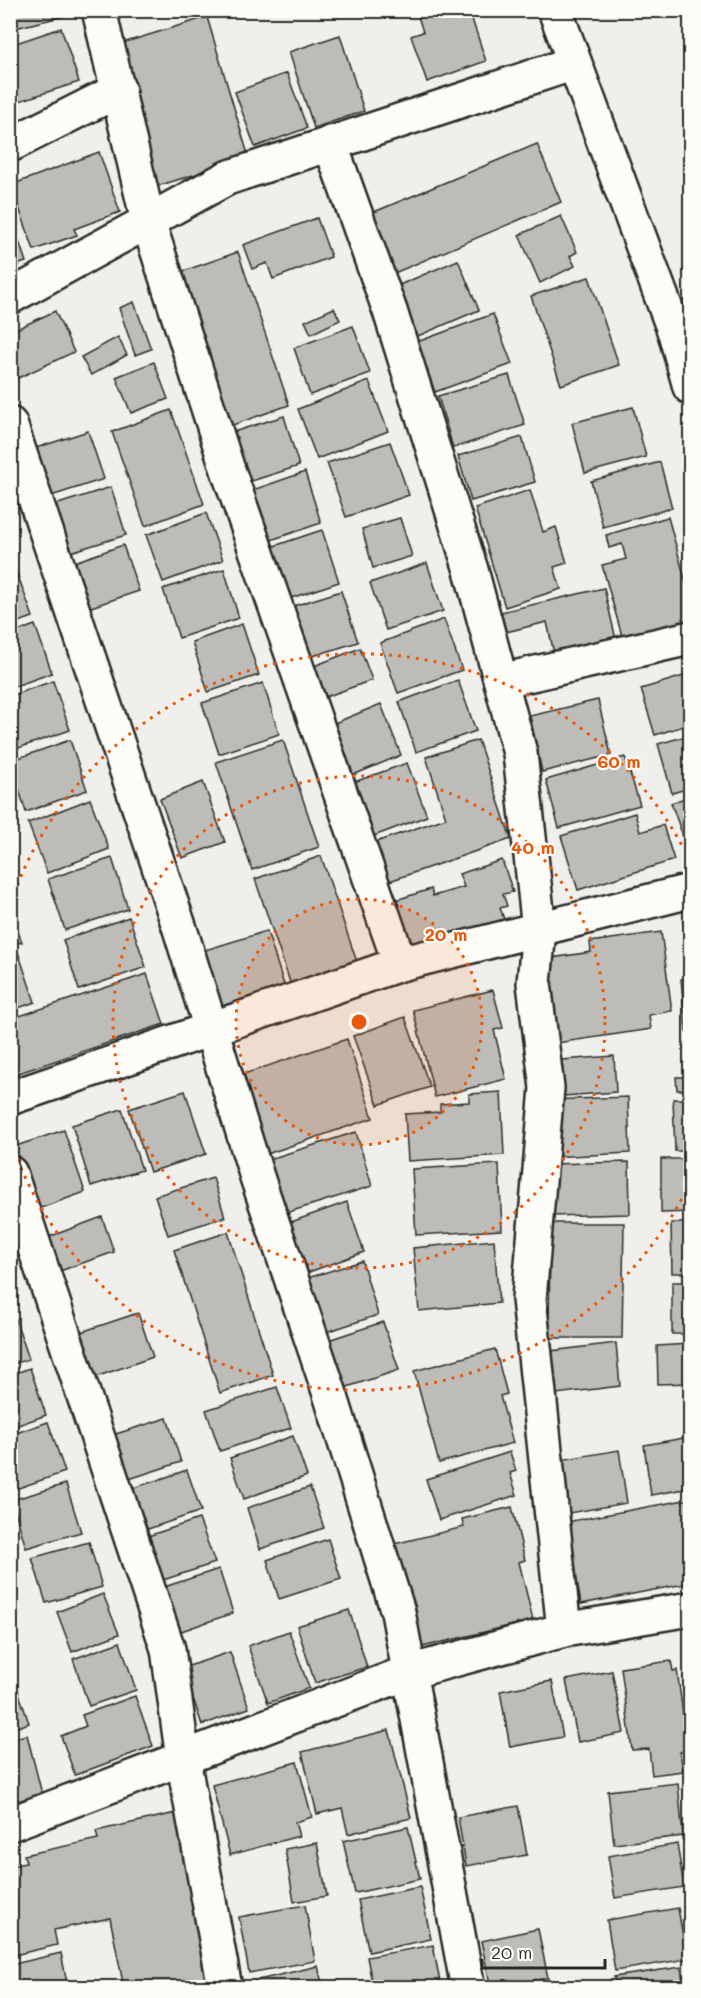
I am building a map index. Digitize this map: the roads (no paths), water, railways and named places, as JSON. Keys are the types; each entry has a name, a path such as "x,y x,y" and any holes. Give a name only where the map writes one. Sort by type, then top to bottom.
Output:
{"street":[{"path":"99,10 148,221 228,470 400,964"},
{"path":"555,10 574,63 685,326 690,387"},
{"path":"10,297 226,178 574,63"},
{"path":"10,145 119,90"},
{"path":"330,144 390,311 471,570 520,753 538,930 534,983 547,1088 529,1299 564,1630"},
{"path":"10,423 212,1031 391,1590 409,1672 468,1988"},
{"path":"501,681 690,638"},
{"path":"10,1098 212,1031 400,964 690,891"},
{"path":"10,1173 168,1649 183,1759 225,1988"},
{"path":"10,1824 409,1672 564,1630 690,1609"}]}
